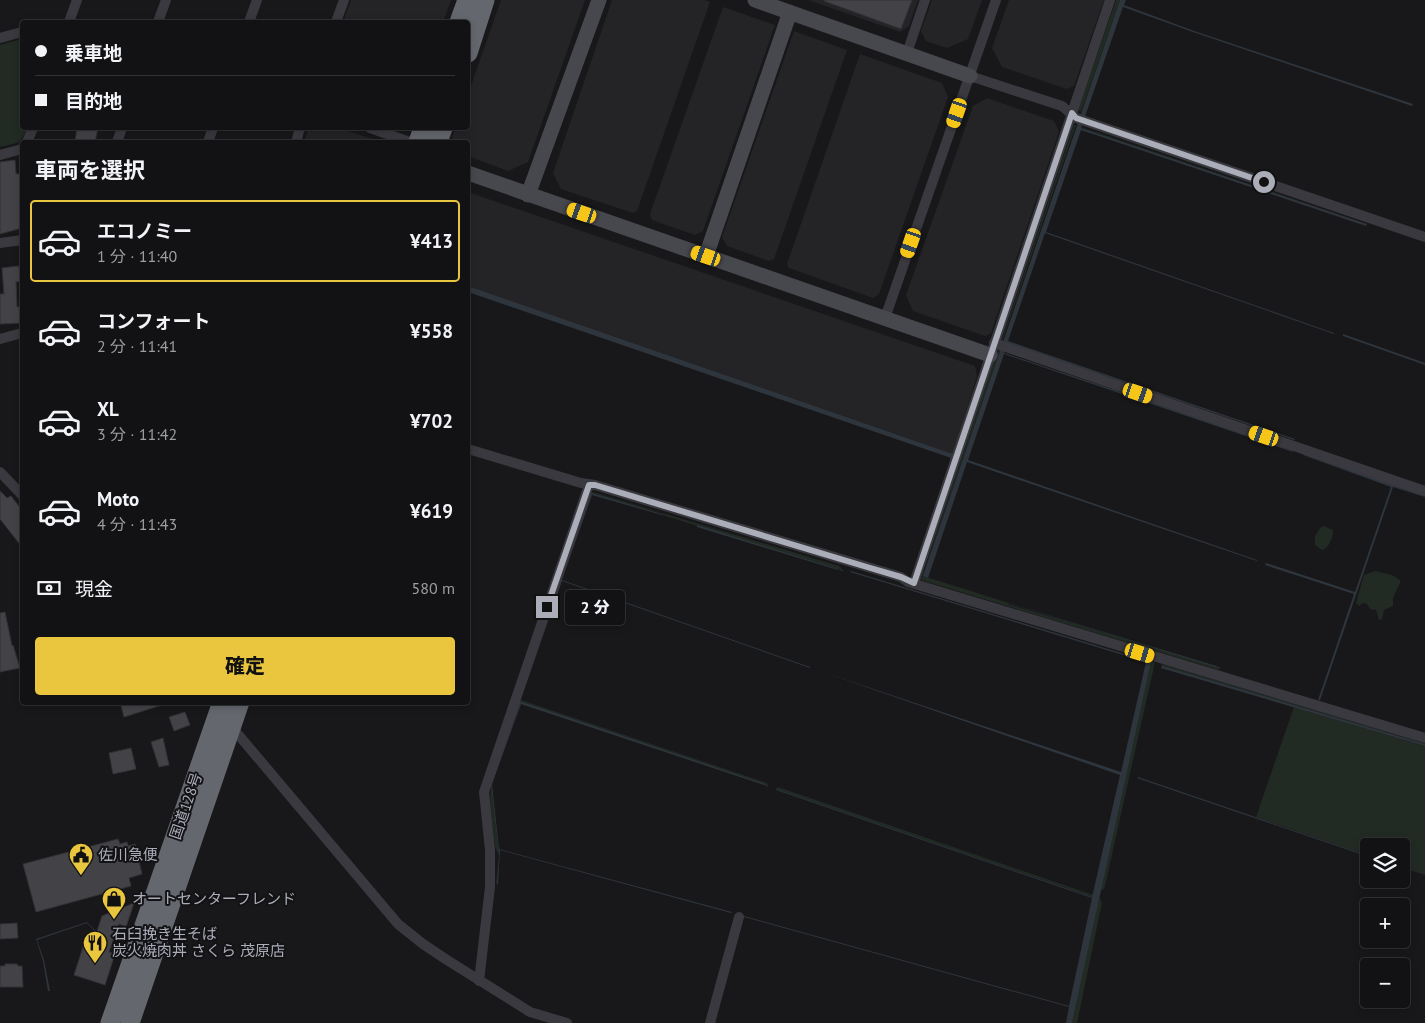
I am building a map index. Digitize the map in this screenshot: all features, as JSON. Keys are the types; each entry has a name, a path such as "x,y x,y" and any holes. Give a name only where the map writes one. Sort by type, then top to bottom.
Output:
{"highway":[{"path":"460,20 467,0"},
{"path":"470,47 485,0"},
{"name":"国道128号","path":"130,1023 239,705"},
{"name":"国道128号","path":"110,1023 217,706"}],"street":[{"path":"69,20 76,0"},
{"path":"159,20 166,0"},
{"path":"251,20 257,0"},
{"path":"337,20 344,0"},
{"path":"528,195 598,0"},
{"path":"755,0 970,76 1062,106 1076,118 1425,237"},
{"path":"907,53 925,0"},
{"path":"885,318 996,0"},
{"path":"914,583 1110,0"},
{"path":"706,256 790,12"},
{"path":"0,38 20,33"},
{"path":"376,130 404,140"},
{"path":"0,155 20,150"},
{"path":"470,173 528,195 885,318 992,349 1425,491"},
{"path":"0,243 20,240"},
{"path":"0,339 20,334"},
{"path":"470,451 589,485 595,485 858,564 901,577 914,583 1425,738"},
{"path":"0,472 20,493"},
{"path":"479,981 490,887 490,850 484,792 589,485"},
{"path":"217,706 232,727 398,924 423,944 530,1012 546,1020 567,1023"},
{"path":"710,1023 738,917"}],"shaded area":[{"path":"351,0 451,0 444,20 344,20"},
{"path":"501,0 585,0 528,162 508,171 470,157 470,140 454,140 452,137 455,130 470,130 470,88"},
{"path":"612,0 705,0 710,2 637,211 633,213 561,189 553,173"},
{"path":"808,0 918,0 909,26 900,32"},
{"path":"932,0 982,0 968,39 947,48 926,41 921,31"},
{"path":"1009,0 1104,0 1074,86 1067,89 1002,67 992,48"},
{"path":"1116,0 1120,0 1081,112 1078,110"},
{"path":"1120,0 1126,0 1124,5 1197,32 1413,104 1412,106 1123,7 1081,128 1367,224 1366,226 1081,130 1046,232 1334,334 1045,233 1008,341 1295,439 1008,343 1004,353 1292,449 1293,452 1004,354 968,460 1257,561 967,462 928,578 923,576"},
{"path":"723,7 775,25 703,231 695,235 652,220 650,214"},
{"path":"794,31 847,50 774,259 769,261 727,246 722,237"},
{"path":"20,40 20,130 26,130 23,138 14,144 0,147 0,45"},
{"path":"860,54 942,83 948,97 879,294 873,298 789,268 787,264"},
{"path":"987,98 1054,121 1059,132 991,333 985,336 913,311 906,295 973,106"},
{"path":"1074,125 1076,125 1002,342 1002,339"},
{"path":"1081,127 1367,224 1081,128"},
{"path":"308,130 347,130 376,140 305,140"},
{"path":"470,193 975,366 977,376 953,454 470,287"},
{"path":"470,287 953,454 951,458 470,293"},
{"path":"1343,334 1425,363 1425,365 1343,336"},
{"path":"1000,350 923,576 1008,604 1220,667 1219,670 921,580 997,352"},
{"path":"1304,454 1425,495 1425,497 1393,487 1320,700 1318,700 1354,594 1265,565 1266,563 1355,592 1391,487"},
{"path":"593,492 839,566 843,572 662,515 662,513 589,494"},
{"path":"591,493 662,515 592,495 562,580 810,668 562,581 524,690"},
{"path":"697,525 838,569 838,570 697,527"},
{"path":"1324,526 1333,530 1333,533 1329,545 1322,550 1315,545 1315,536 1320,528"},
{"path":"851,571 1151,662 1072,1023 1066,1023 1069,1007 744,917 1069,1006 1092,898 776,789 1092,897 1120,775 817,670 1121,772 1146,662"},
{"path":"1375,571 1392,575 1400,580 1393,598 1393,606 1384,610 1382,619 1379,620 1376,610 1370,609 1367,604 1363,603 1359,606 1356,603 1364,575"},
{"path":"1008,603 1216,666 1216,667"},
{"path":"1152,661 1155,662 1103,890 1100,889"},
{"path":"1162,664 1425,743 1425,744 1161,668"},
{"path":"1162,666 1425,744 1425,746 1161,668"},
{"path":"521,700 767,783 769,788 764,784 520,701 491,784 519,701"},
{"path":"520,701 765,784 521,704 492,784 499,849 731,913 500,850 497,883 499,856 491,784"},
{"path":"1294,707 1425,746 1425,875 1410,870 1410,838 1360,838 1360,853 1256,817"},
{"path":"1138,777 1360,854 1137,778"},
{"path":"491,784 499,856 495,846 490,801"},
{"path":"778,787 1093,895 1093,897 776,789"},
{"path":"1099,897 1102,903 1077,1023 1072,1023"},
{"path":"87,922 118,954 87,923 37,940 44,960 50,991 48,991 43,961 36,939"}],"building":[{"path":"824,0 912,0 901,29"},
{"path":"77,130 98,130 95,140 75,140"},
{"path":"15,160 16,174 20,174 20,229 0,234 0,162"},
{"path":"18,266 20,268 20,281 16,282 17,307 20,307 20,323 0,324 0,294 4,294 2,268"},
{"path":"0,491 7,498 11,496 20,507 20,544 0,519"},
{"path":"5,612 12,646 20,668 0,672 0,613"},
{"path":"121,705 162,705 124,717"},
{"path":"185,712 190,725 174,731 169,717"},
{"path":"163,738 169,765 159,767 151,742"},
{"path":"131,748 136,769 113,774 109,753"},
{"name":"佐川急便","path":"118,839 120,844 127,842 128,846 135,844 142,874 129,878 131,886 36,912 23,864"},
{"path":"134,903 126,927 119,924 109,952 115,954 105,985 74,975 84,944 92,946 102,916"},
{"path":"17,923 18,938 0,939 0,924"},
{"path":"5,964 22,966 23,987 0,987 0,966 5,966"}],"place":[{"name":"佐川急便","path":"81,876"},
{"name":"オートセンターフレンド","path":"114,920"},
{"name":"石臼挽き生そば 炭火焼肉丼 さくら 茂原店","path":"95,964"}],"route":[{"path":"547,607 589,485 595,485 901,577 908,582 914,583 1072,113 1076,118 1264,182"}]}
